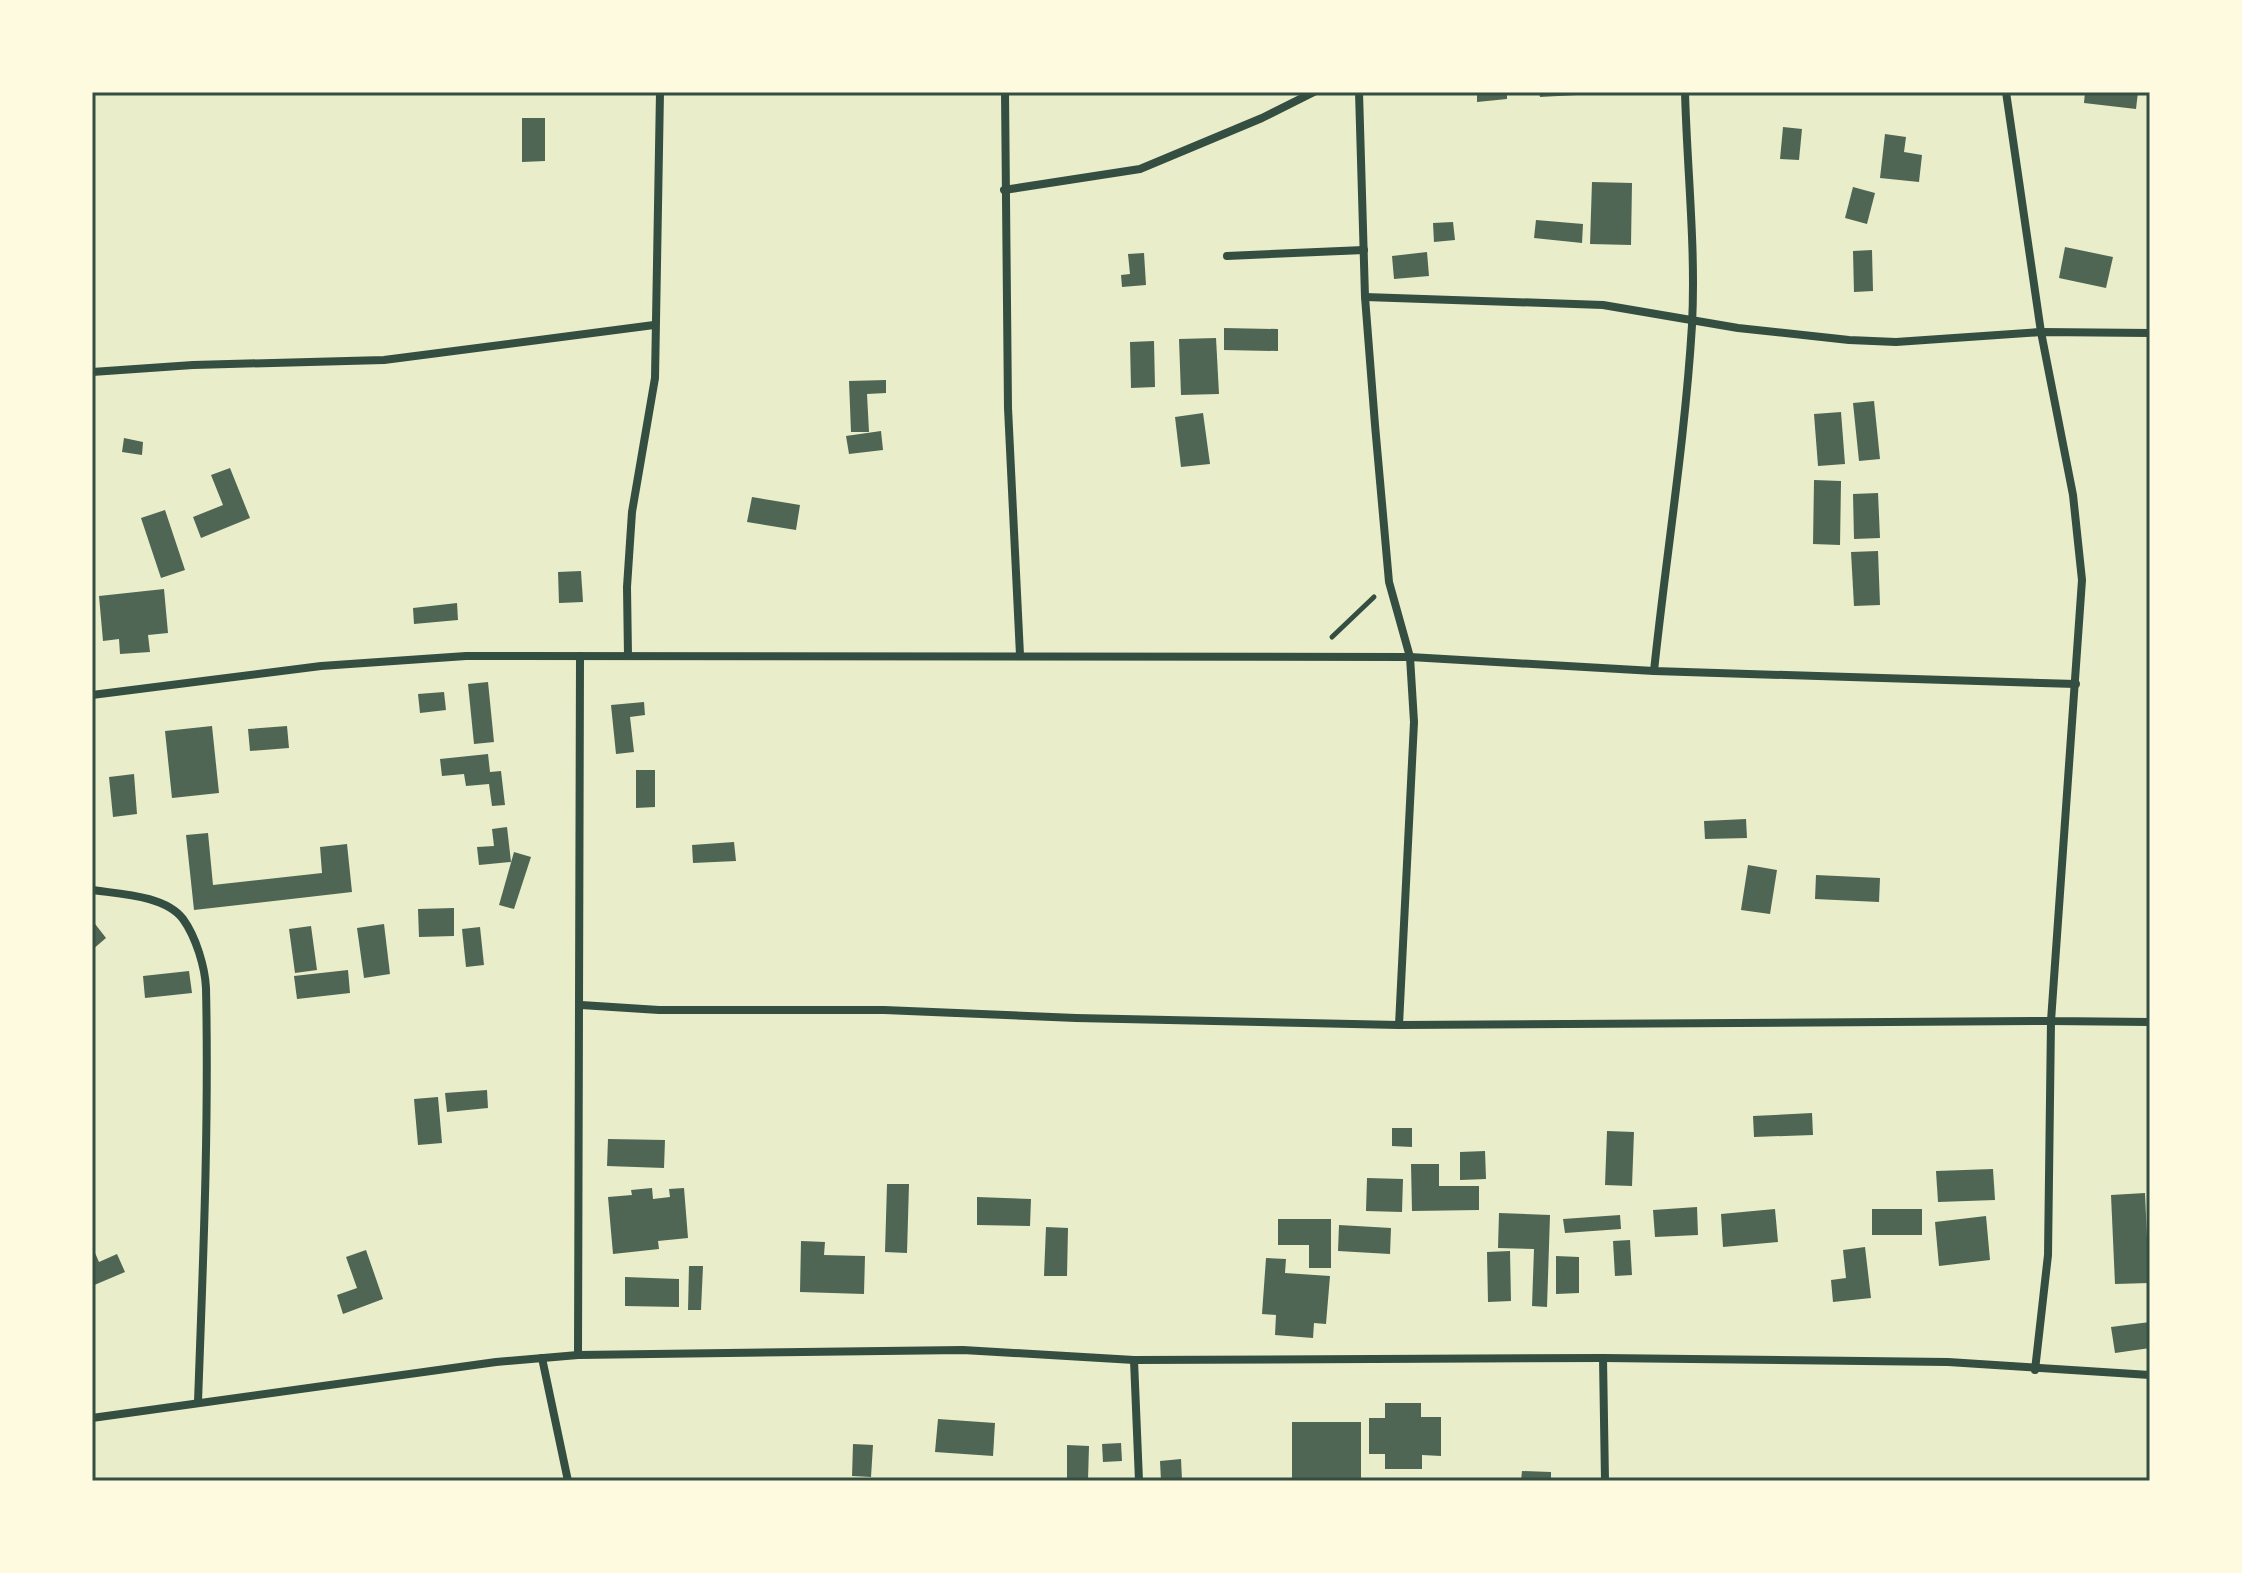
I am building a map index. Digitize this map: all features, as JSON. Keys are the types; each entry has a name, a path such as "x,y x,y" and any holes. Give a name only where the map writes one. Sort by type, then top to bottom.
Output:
{"street":[{"path":"628,656 627,587 632,512 655,378 660,92"},
{"path":"1005,92 1008,408 1020,655"},
{"path":"1004,190 1140,169 1262,118 1314,92"},
{"path":"1359,92 1365,297 1389,582 1410,657 1414,722 1399,1025"},
{"path":"1654,671 1666,559 1681,468 1692,321 1685,92"},
{"path":"2006,92 2041,332 2073,495 2082,580 2051,1021 2048,1255 2035,1370"},
{"path":"1227,256 1364,250"},
{"path":"1365,297 1603,305 1692,321 1865,341 2041,332 2150,333"},
{"path":"92,372 399,359 654,325"},
{"path":"92,695 397,659 580,656 1410,657 1654,671 2076,684"},
{"path":"578,1355 580,656"},
{"path":"92,890 151,901 175,912 189,932 203,971 205,1181 198,1402"},
{"path":"581,1005 659,1010 884,1010 1399,1025 2150,1022"},
{"path":"92,1418 578,1355 963,1350 1134,1360 1603,1358 1948,1362 2150,1375"},
{"path":"542,1358 568,1481"},
{"path":"1603,1358 1605,1481"},
{"path":"1134,1360 1139,1481"}],"path":[{"path":"1308,659 1389,582"}],"building":[{"path":"1477,92 1507,92 1507,99 1477,102"},
{"path":"1539,92 1595,92 1595,94 1540,97"},
{"path":"2085,92 2138,92 2136,109 2084,103"},
{"path":"522,118 545,118 545,161 522,162"},
{"path":"1783,127 1802,129 1799,160 1780,159"},
{"path":"1885,134 1906,137 1904,152 1922,155 1919,182 1880,178"},
{"path":"1592,182 1632,183 1631,245 1590,244"},
{"path":"1853,187 1875,193 1867,224 1845,218"},
{"path":"1536,220 1583,224 1582,243 1534,238"},
{"path":"1453,222 1455,240 1434,242 1433,223"},
{"path":"2065,247 2113,257 2106,288 2059,278"},
{"path":"1872,250 1873,291 1854,292 1853,251"},
{"path":"1427,252 1429,276 1394,279 1392,256"},
{"path":"1144,253 1146,285 1122,287 1121,275 1130,274 1128,254"},
{"path":"1224,328 1278,329 1278,351 1224,350"},
{"path":"1216,338 1219,394 1181,395 1179,339"},
{"path":"1154,341 1155,387 1131,388 1130,342"},
{"path":"886,380 886,393 867,394 869,432 851,432 849,381"},
{"path":"1874,401 1880,459 1859,461 1853,403"},
{"path":"1841,412 1845,464 1818,466 1814,414"},
{"path":"1203,413 1210,464 1181,467 1175,417"},
{"path":"881,431 883,450 849,454 846,436"},
{"path":"124,438 143,442 142,455 122,452"},
{"path":"230,468 250,518 201,538 193,517 223,505 211,475"},
{"path":"1814,480 1841,481 1840,545 1813,544"},
{"path":"1878,493 1880,538 1854,539 1853,494"},
{"path":"752,497 800,505 796,530 747,522"},
{"path":"165,510 185,570 161,578 141,518"},
{"path":"1878,551 1880,605 1854,606 1851,552"},
{"path":"581,571 583,602 559,603 558,572"},
{"path":"164,589 168,633 148,635 150,652 120,654 119,639 103,641 99,596"},
{"path":"457,603 458,620 414,624 413,608"},
{"path":"488,682 494,742 474,744 468,684"},
{"path":"444,692 446,710 420,713 418,694"},
{"path":"644,702 645,715 630,717 634,752 616,754 611,705"},
{"path":"212,726 219,793 172,798 165,731"},
{"path":"287,726 289,748 250,751 248,729"},
{"path":"488,754 490,772 501,771 505,805 492,806 489,784 466,786 464,774 442,776 440,759"},
{"path":"636,770 655,770 655,807 636,808"},
{"path":"134,774 137,814 113,817 109,777"},
{"path":"1746,819 1747,838 1705,839 1704,821"},
{"path":"507,827 511,862 479,865 477,847 494,846 492,829"},
{"path":"208,833 213,885 322,873 320,847 347,844 352,892 194,910 186,835"},
{"path":"734,842 736,861 693,863 692,845"},
{"path":"514,852 531,857 514,909 499,905"},
{"path":"1748,865 1777,870 1770,914 1741,910"},
{"path":"1816,875 1880,878 1879,902 1815,899"},
{"path":"454,908 454,936 419,937 418,909"},
{"path":"92,920 106,938 92,950"},
{"path":"384,924 390,974 364,978 357,928"},
{"path":"311,926 317,970 295,973 289,929"},
{"path":"480,927 484,965 466,967 462,929"},
{"path":"348,970 350,993 297,999 294,976"},
{"path":"189,971 192,993 145,998 143,976"},
{"path":"487,1090 488,1108 447,1112 445,1093"},
{"path":"438,1097 442,1143 418,1145 414,1099"},
{"path":"1812,1113 1813,1135 1754,1137 1753,1116"},
{"path":"1392,1128 1412,1128 1412,1147 1392,1146"},
{"path":"1607,1131 1634,1132 1632,1186 1605,1185"},
{"path":"608,1139 665,1140 664,1168 607,1166"},
{"path":"1485,1151 1486,1179 1460,1180 1460,1152"},
{"path":"1411,1164 1439,1164 1439,1186 1479,1186 1479,1210 1412,1211"},
{"path":"1993,1169 1995,1200 1938,1202 1936,1171"},
{"path":"1367,1178 1403,1179 1402,1212 1366,1211"},
{"path":"887,1184 909,1184 907,1253 885,1252"},
{"path":"652,1188 653,1199 670,1197 669,1189 684,1188 688,1238 658,1241 659,1249 613,1254 608,1197 632,1195 631,1190"},
{"path":"2145,1193 2149,1283 2115,1284 2111,1195"},
{"path":"977,1197 1031,1199 1030,1226 977,1225"},
{"path":"1697,1207 1698,1235 1655,1237 1653,1210"},
{"path":"1775,1209 1778,1242 1723,1247 1721,1214"},
{"path":"1872,1209 1922,1209 1922,1235 1872,1235"},
{"path":"1499,1213 1550,1215 1547,1307 1532,1306 1534,1249 1498,1248"},
{"path":"1620,1215 1621,1229 1565,1233 1563,1219"},
{"path":"1986,1216 1990,1260 1939,1266 1935,1222"},
{"path":"1278,1219 1331,1219 1331,1268 1309,1268 1309,1245 1278,1245"},
{"path":"1339,1225 1391,1228 1390,1254 1338,1251"},
{"path":"1046,1227 1068,1228 1067,1276 1044,1276"},
{"path":"1630,1240 1632,1275 1615,1276 1613,1241"},
{"path":"801,1241 825,1242 824,1255 865,1256 864,1294 800,1292"},
{"path":"92,1246 99,1262 117,1254 125,1272 92,1286"},
{"path":"1865,1247 1871,1298 1833,1302 1831,1280 1846,1278 1843,1250"},
{"path":"366,1250 383,1299 343,1314 337,1295 357,1288 346,1257"},
{"path":"1510,1251 1511,1301 1488,1302 1487,1252"},
{"path":"1556,1256 1579,1257 1579,1293 1556,1294"},
{"path":"1266,1258 1286,1259 1285,1273 1330,1276 1326,1324 1314,1323 1313,1338 1275,1335 1276,1315 1262,1314"},
{"path":"689,1266 703,1266 701,1310 688,1310"},
{"path":"625,1277 679,1279 679,1307 625,1306"},
{"path":"2150,1322 2150,1348 2115,1353 2111,1327"},
{"path":"1385,1403 1421,1403 1421,1417 1441,1417 1441,1456 1422,1455 1422,1469 1385,1469 1385,1454 1369,1454 1369,1418 1385,1418"},
{"path":"938,1419 995,1423 993,1456 935,1452"},
{"path":"1292,1422 1361,1422 1361,1481 1292,1481"},
{"path":"1121,1443 1122,1461 1103,1462 1102,1444"},
{"path":"853,1444 873,1445 871,1477 852,1476"},
{"path":"1067,1445 1089,1446 1088,1480 1067,1479"},
{"path":"1181,1459 1182,1480 1161,1481 1160,1461"},
{"path":"1522,1471 1551,1472 1551,1481 1521,1481"}]}
